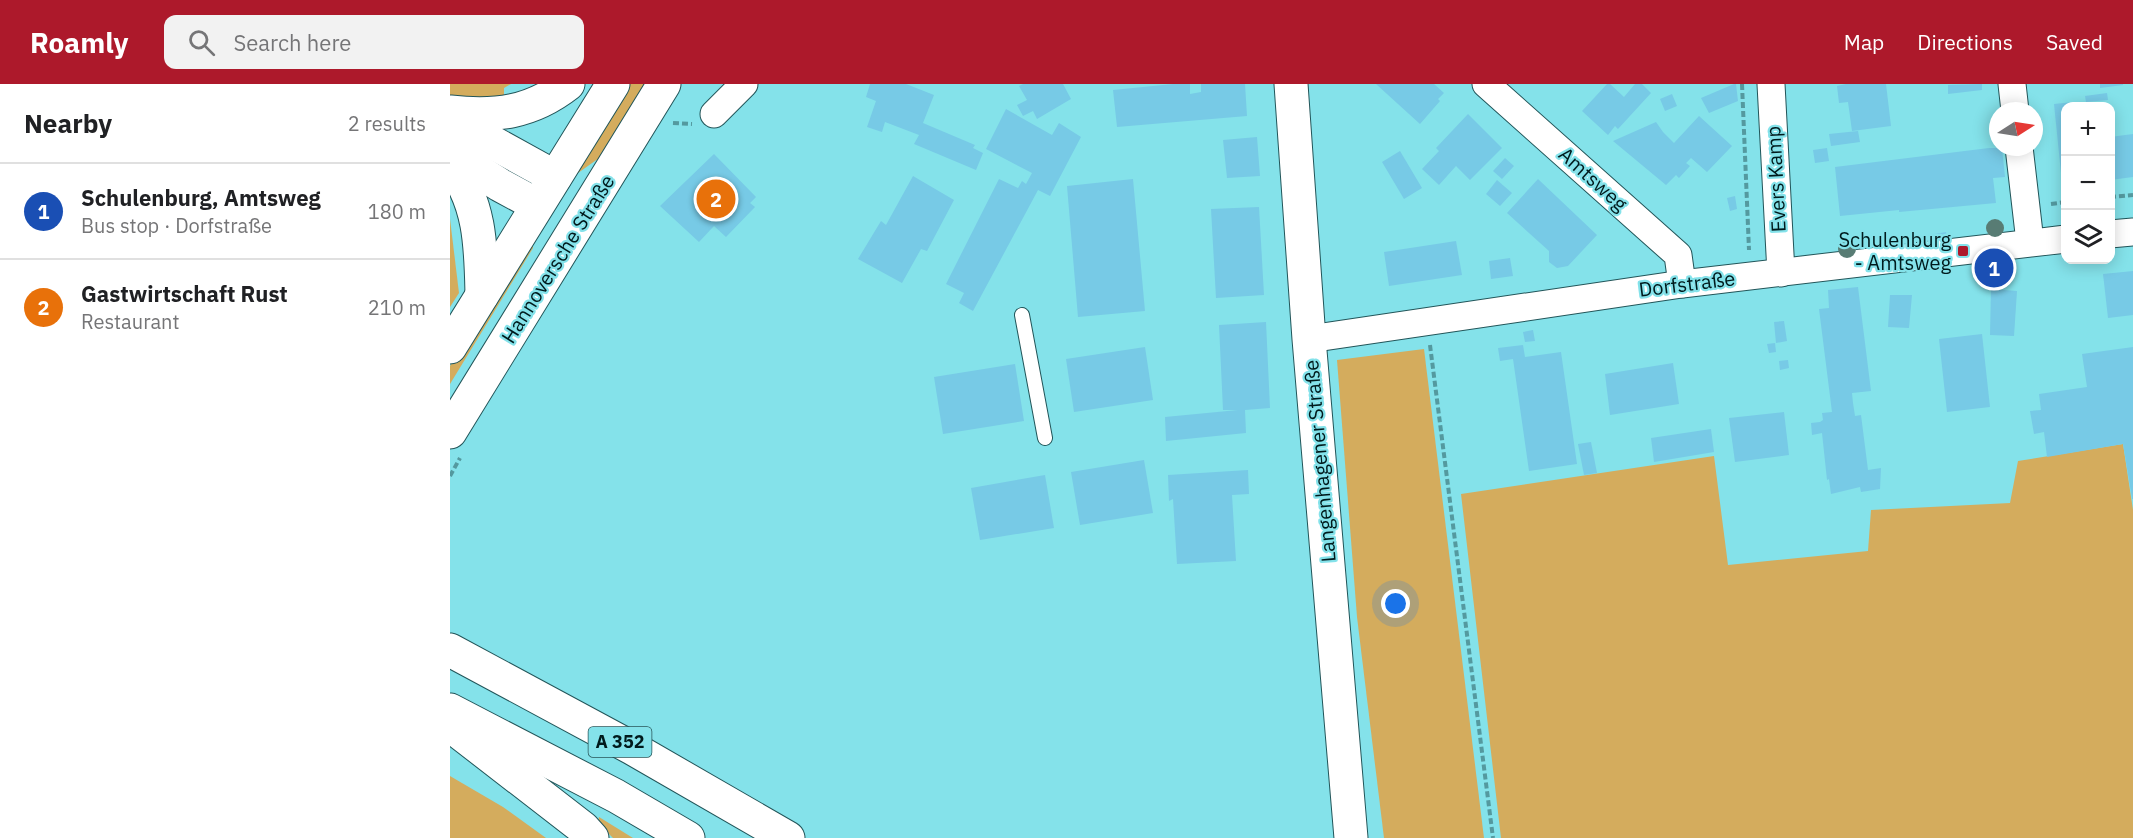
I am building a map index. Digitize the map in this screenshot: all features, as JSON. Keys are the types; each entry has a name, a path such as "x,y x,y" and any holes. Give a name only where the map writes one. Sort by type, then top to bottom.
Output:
{"main road":[{"path":"450,112 500,113 528,108 568,84"},
{"path":"450,347 613,84"},
{"name":"Hannoversche Straße","path":"450,432 664,84"},
{"name":"Langenhagener Straße","path":"1292,84 1309,339 1351,838"},
{"path":"450,119 555,177 586,213"},
{"path":"450,153 500,185 537,205 586,213"},
{"path":"450,164 464,185 478,226 482,296"},
{"name":"A 352","path":"450,650 632,748 788,838"},
{"name":"A 352","path":"450,710 616,796 688,838"},
{"path":"450,725 583,828 592,838"}],"street":[{"path":"714,114 744,84"},
{"name":"Amtsweg","path":"1486,84 1678,255 1682,284"},
{"name":"Evers Kamp","path":"1771,84 1781,273"},
{"path":"2012,84 2014,102"},
{"path":"2020,156 2030,242"},
{"path":"2115,234 2133,232"},
{"name":"Dorfstraße","path":"1309,339 1682,284 2061,239"}],"lane":[{"path":"1022,315 1045,438"}],"path":[{"path":"1742,84 1750,246 1742,277"},
{"path":"2115,197 2133,195"},
{"path":"1427,322 1493,838"}],"shaded area":[{"path":"450,84 511,84 504,88 504,100 450,100"},
{"path":"626,84 648,84 602,156 578,173 571,169"},
{"path":"450,219 459,293 450,307"},
{"path":"533,242 533,248 450,384 450,366 492,297"},
{"path":"1424,349 1484,838 1384,838 1357,617 1337,360"},
{"path":"2123,444 2133,510 2133,838 1501,838 1461,494 1714,456 1728,565 1868,551 1871,510 2010,503 2018,461"},
{"path":"450,776 503,807 546,838 450,838"},
{"path":"599,817 633,838 613,838 598,823"}],"building":[{"path":"870,84 906,84 934,95 923,123 975,145 973,148 983,153 976,170 914,144 919,135 885,122 882,132 867,127 876,101 866,97"},
{"path":"1023,84 1063,84 1071,99 1037,119 1033,111 1023,116 1017,105 1027,100 1019,86"},
{"path":"1190,84 1190,94 1201,92 1201,84 1245,84 1247,116 1117,127 1113,90"},
{"path":"1376,84 1434,84 1444,93 1420,124"},
{"path":"1607,84 1610,84 1624,97 1635,84 1642,84 1651,93 1618,129 1615,126 1608,135 1582,111"},
{"path":"1736,84 1738,101 1709,113 1701,98"},
{"path":"1886,84 1891,126 1852,131 1848,102 1839,103 1837,86"},
{"path":"1982,84 1982,90 1948,94 1948,85"},
{"path":"2100,84 2123,84 2123,85 2100,88"},
{"path":"2107,93 2108,100 2086,102 2085,96"},
{"path":"1672,94 1677,106 1665,111 1660,99"},
{"path":"2061,103 2061,173 2054,104"},
{"path":"1006,109 1052,135 1059,123 1081,137 1050,196 1038,190 973,311 959,303 964,293 946,284 999,179 1018,188 1022,181 1026,184 1032,173 986,149"},
{"path":"1468,114 1502,148 1470,180 1456,166 1439,185 1422,169 1439,151 1436,148"},
{"path":"1699,116 1732,146 1707,172 1691,158 1686,163 1690,166 1679,178 1676,175 1666,185 1613,141 1656,122 1674,143"},
{"path":"1858,131 1860,142 1831,146 1829,134"},
{"path":"2133,134 2133,177 2115,179 2115,136"},
{"path":"1257,137 1260,176 1227,178 1223,140"},
{"path":"1827,148 1829,161 1815,163 1813,150"},
{"path":"1989,148 1989,156 2003,156 2005,177 1993,178 1996,203 1840,216 1835,167"},
{"path":"1400,151 1422,188 1404,199 1382,162"},
{"path":"714,154 756,197 750,203 755,207 726,237 714,226 699,242 660,206"},
{"path":"1505,158 1514,166 1502,179 1493,171"},
{"path":"913,176 954,200 927,251 921,249 902,283 858,259 881,221 886,225"},
{"path":"1133,179 1145,311 1078,317 1067,186"},
{"path":"1538,179 1597,235 1568,266 1557,268 1549,262 1549,251 1507,213"},
{"path":"1497,180 1512,193 1500,206 1486,194"},
{"path":"1735,196 1737,209 1730,211 1727,198"},
{"path":"1259,207 1264,295 1216,298 1211,209"},
{"path":"1946,232 1947,239 1930,241 1929,235"},
{"path":"1456,241 1462,275 1389,286 1384,252"},
{"path":"1510,258 1513,276 1491,279 1489,261"},
{"path":"2133,271 2133,315 2108,318 2103,274"},
{"path":"1858,287 1871,391 1852,393 1853,403 1855,416 1861,415 1868,470 1881,468 1880,489 1861,492 1860,487 1831,494 1829,479 1827,480 1822,433 1812,435 1811,423 1823,420 1822,413 1832,412 1819,309 1829,308 1828,290"},
{"path":"1991,289 2017,291 2014,336 1990,335"},
{"path":"1890,295 1912,295 1909,328 1888,327"},
{"path":"1784,321 1787,341 1776,343 1774,322"},
{"path":"1266,322 1270,408 1245,410 1246,433 1166,441 1165,417 1238,410 1223,410 1219,325"},
{"path":"1533,330 1535,341 1525,342 1523,332"},
{"path":"1982,334 1990,407 1947,412 1939,339"},
{"path":"1775,343 1776,352 1769,353 1767,344"},
{"path":"1523,345 1525,357 1561,352 1577,464 1529,471 1513,359 1500,361 1498,348"},
{"path":"1145,347 1153,400 1074,412 1066,359"},
{"path":"2133,347 2132,499 2123,444 2047,457 2044,432 2034,434 2030,411 2041,410 2039,394 2087,387 2082,354"},
{"path":"1788,360 1789,368 1780,370 1779,361"},
{"path":"1673,363 1679,404 1610,415 1605,374"},
{"path":"1015,364 1024,421 943,434 934,377"},
{"path":"1784,412 1789,455 1735,462 1729,418"},
{"path":"1711,429 1714,452 1654,462 1651,438"},
{"path":"1591,442 1597,473 1584,475 1578,444"},
{"path":"1144,460 1153,513 1080,525 1071,472"},
{"path":"1248,470 1249,494 1232,495 1236,561 1177,564 1173,499 1169,501 1168,475"},
{"path":"1045,475 1054,528 980,540 971,488"}],"place":[{"name":"Gastwirtschaft Rust","path":"716,199"},
{"name":"Schulenburg - Amtsweg","path":"1963,251"},
{"name":"Schulenburg, Amtsweg","path":"1994,268"}]}
